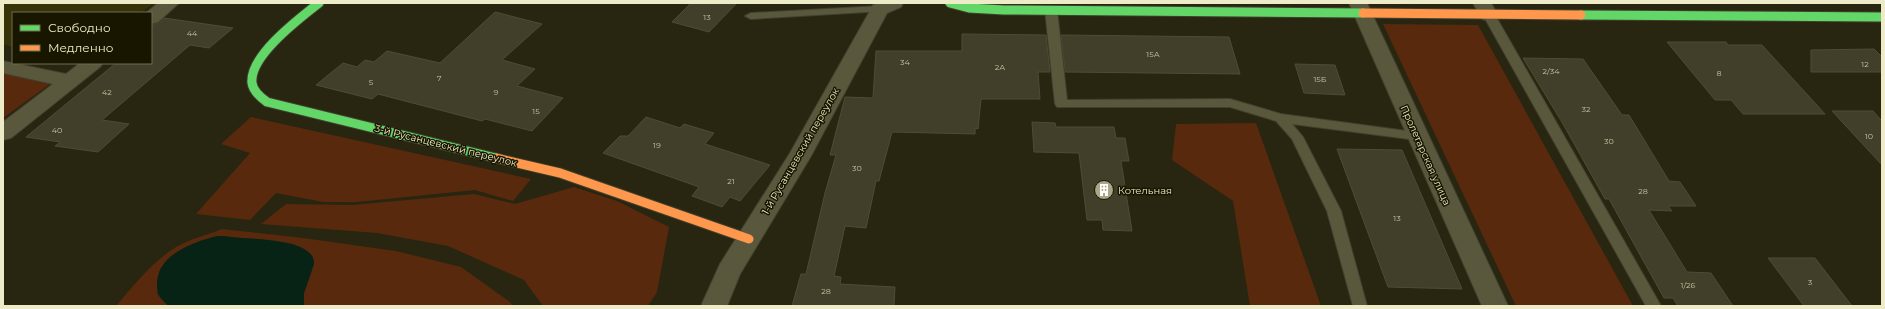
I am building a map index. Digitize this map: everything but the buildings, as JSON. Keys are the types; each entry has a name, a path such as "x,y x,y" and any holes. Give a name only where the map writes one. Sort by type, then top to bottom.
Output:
{"street":[{"path":"152,17 170,3"},
{"name":"3-й Русанцевский переулок","path":"319,3 282,34 262,58 252,77 254,90 267,102 560,173 749,239"},
{"path":"950,3 970,8 1050,10 1361,8 1485,9 1882,17"},
{"name":"1-й Русанцевский переулок","path":"714,306 729,271 800,156 887,6"},
{"name":"Пролетарская улица","path":"1361,8 1417,136 1495,306"},
{"path":"3,133 92,64"},
{"path":"3,67 69,81"}],"lane":[{"path":"751,16 887,6"},
{"path":"1485,9 1654,306"},
{"path":"1050,10 1061,104 1230,103 1280,118 1417,136"},
{"path":"1280,118 1297,137 1334,211 1360,306"}],"shaded area":[{"path":"3,3 155,3 142,12 12,12 12,47 3,44"},
{"path":"1383,24 1478,25 1633,306 1516,306"},
{"path":"3,72 50,84 3,118"},
{"path":"251,117 531,179 513,201 475,190 357,202 323,202 276,193 250,220 196,214 250,153 221,144"},
{"path":"1256,123 1321,306 1250,306 1233,201 1172,160 1176,124"},
{"path":"574,187 617,201 669,227 657,292 648,306 543,306 524,280 448,246 377,233 261,224 286,204 352,205 474,194 515,204"},
{"path":"222,229 303,238 396,251 461,267 510,302 513,306 304,306 304,293 312,270 310,253 293,244 223,236 202,240 181,250 168,259 160,269 157,294 169,306 116,306 144,274 167,253 187,242"},
{"path":"217,236 285,242 306,250 312,256 314,264 304,293 304,306 169,306 166,304 160,298 157,289 158,275 162,266 169,258 186,247"}],"traffic: fast":[{"path":"319,3 278,38 260,60 254,70 252,84 262,98 267,102 496,158"},
{"path":"950,3 969,8 1004,10 1363,13"},
{"path":"1581,15 1882,17"}],"traffic: slow":[{"path":"1363,13 1581,15"},
{"path":"496,158 560,173 749,239"}],"place":[{"name":"Котельная","path":"1104,190"}]}
